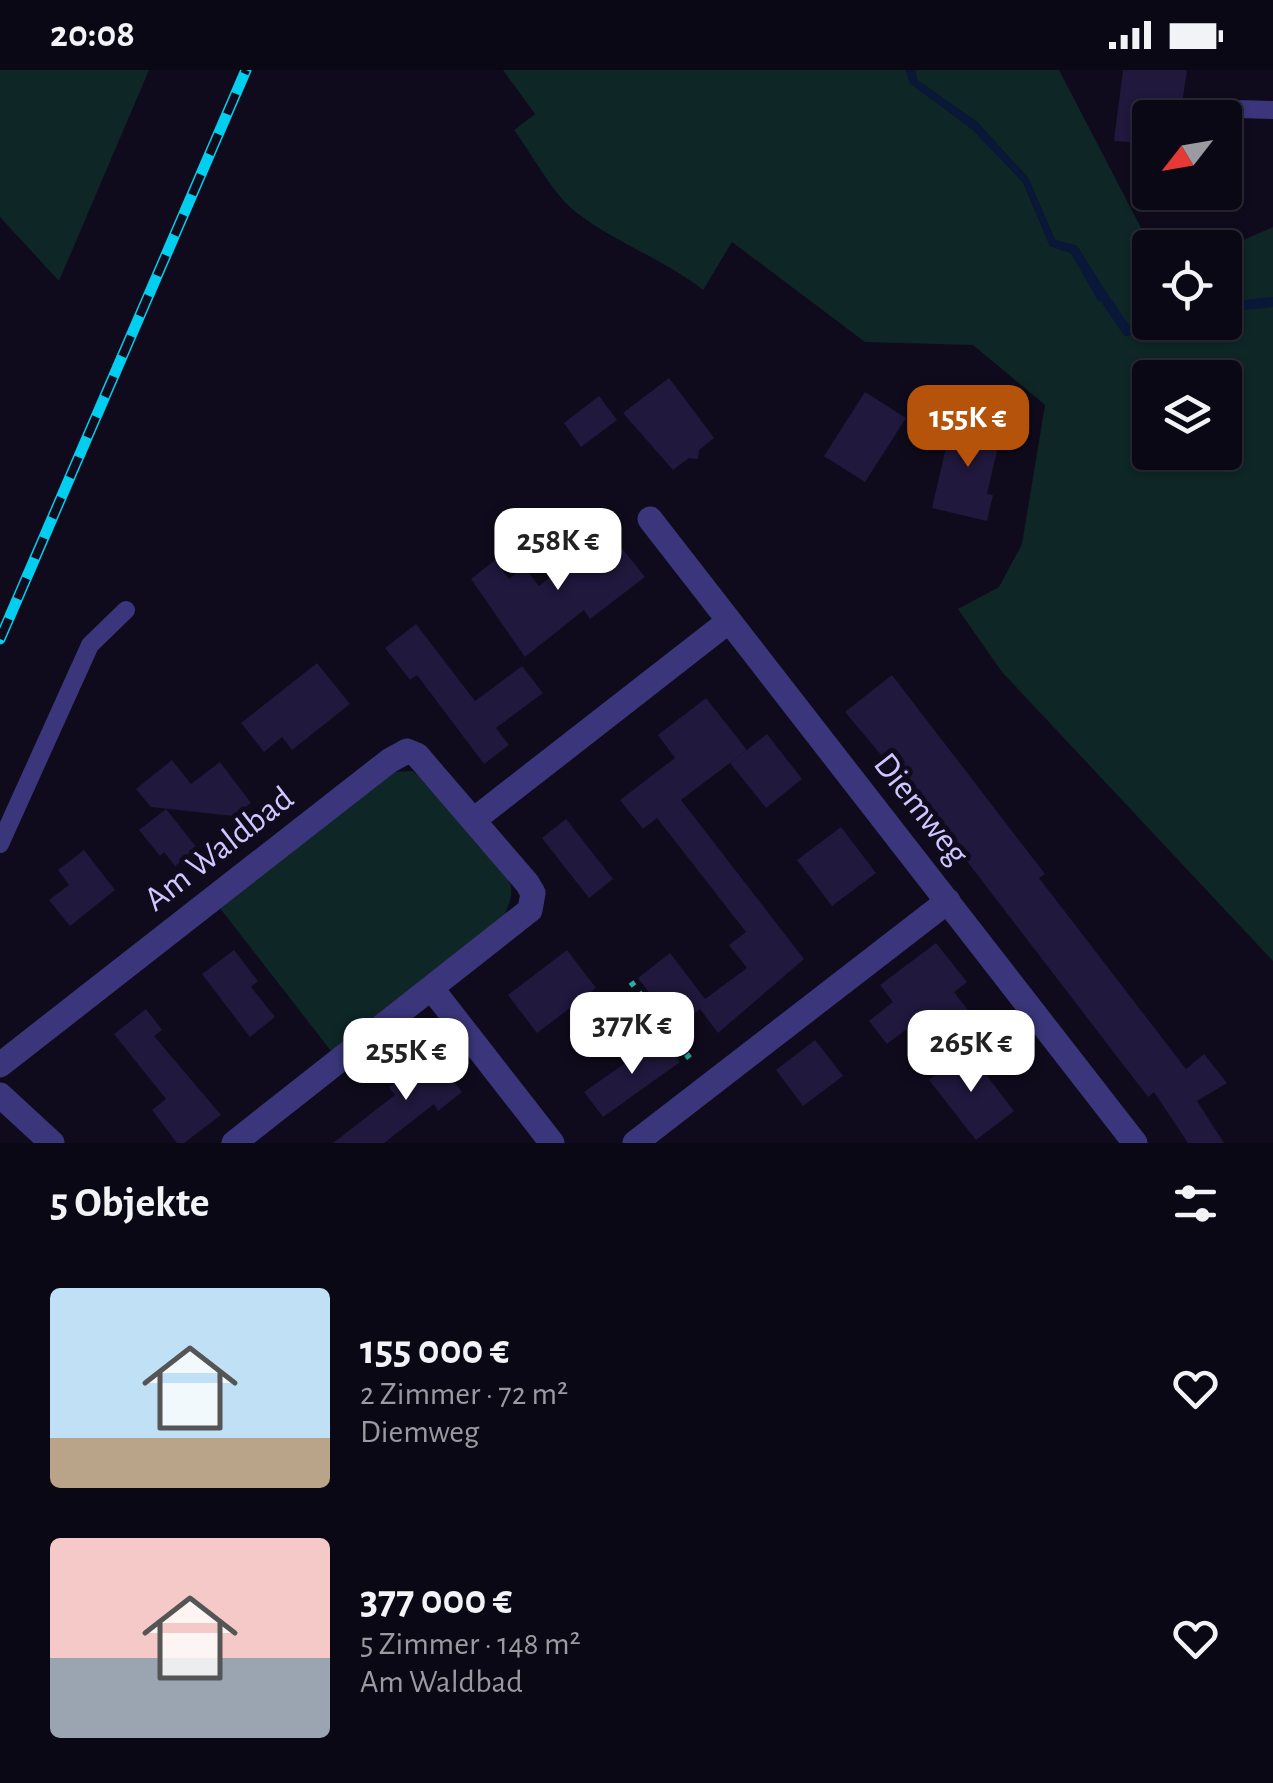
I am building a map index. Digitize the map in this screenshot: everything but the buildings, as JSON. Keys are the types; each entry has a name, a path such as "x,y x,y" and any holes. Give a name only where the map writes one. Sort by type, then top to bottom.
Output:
{"street":[{"name":"Diemweg","path":"650,518 1135,1143"},
{"path":"475,819 729,620"},
{"name":"Am Waldbad","path":"0,1065 407,751 426,762 475,819 526,884 533,902 523,918 234,1143"},
{"path":"636,1143 948,901"},
{"path":"432,990 552,1143"},
{"path":"0,1096 52,1143"}],"lane":[{"path":"1242,109 1273,110"},
{"path":"0,844 90,645 126,610"}],"path":[{"path":"631,982 694,1064 714,1082"}],"green space":[{"path":"0,70 149,70 59,281 0,217"},
{"path":"503,70 906,70 910,83 972,129 1023,182 1050,246 1071,253 1099,300 1108,296 1077,246 1055,240 1028,178 977,122 917,80 915,70 1059,70 1142,230 1132,230 1132,340 1242,340 1242,241 1273,227 1273,961 1002,672 958,609 999,587 1022,544 1045,405 973,345 865,342 732,242 703,290 577,213 551,184 514,130 535,114"},
{"path":"412,771 497,862 511,887 510,899 503,918 331,1051 219,907 391,772"}],"water":[{"path":"906,70 915,70 917,80 977,122 1028,178 1055,240 1077,246 1108,296 1098,301 1071,253 1050,246 1023,182 972,129 910,83"}],"waterway":[{"path":"1099,290 1127,331 1132,329"},
{"path":"1242,305 1273,302"}],"railway":[{"path":"0,639 246,70"}]}
